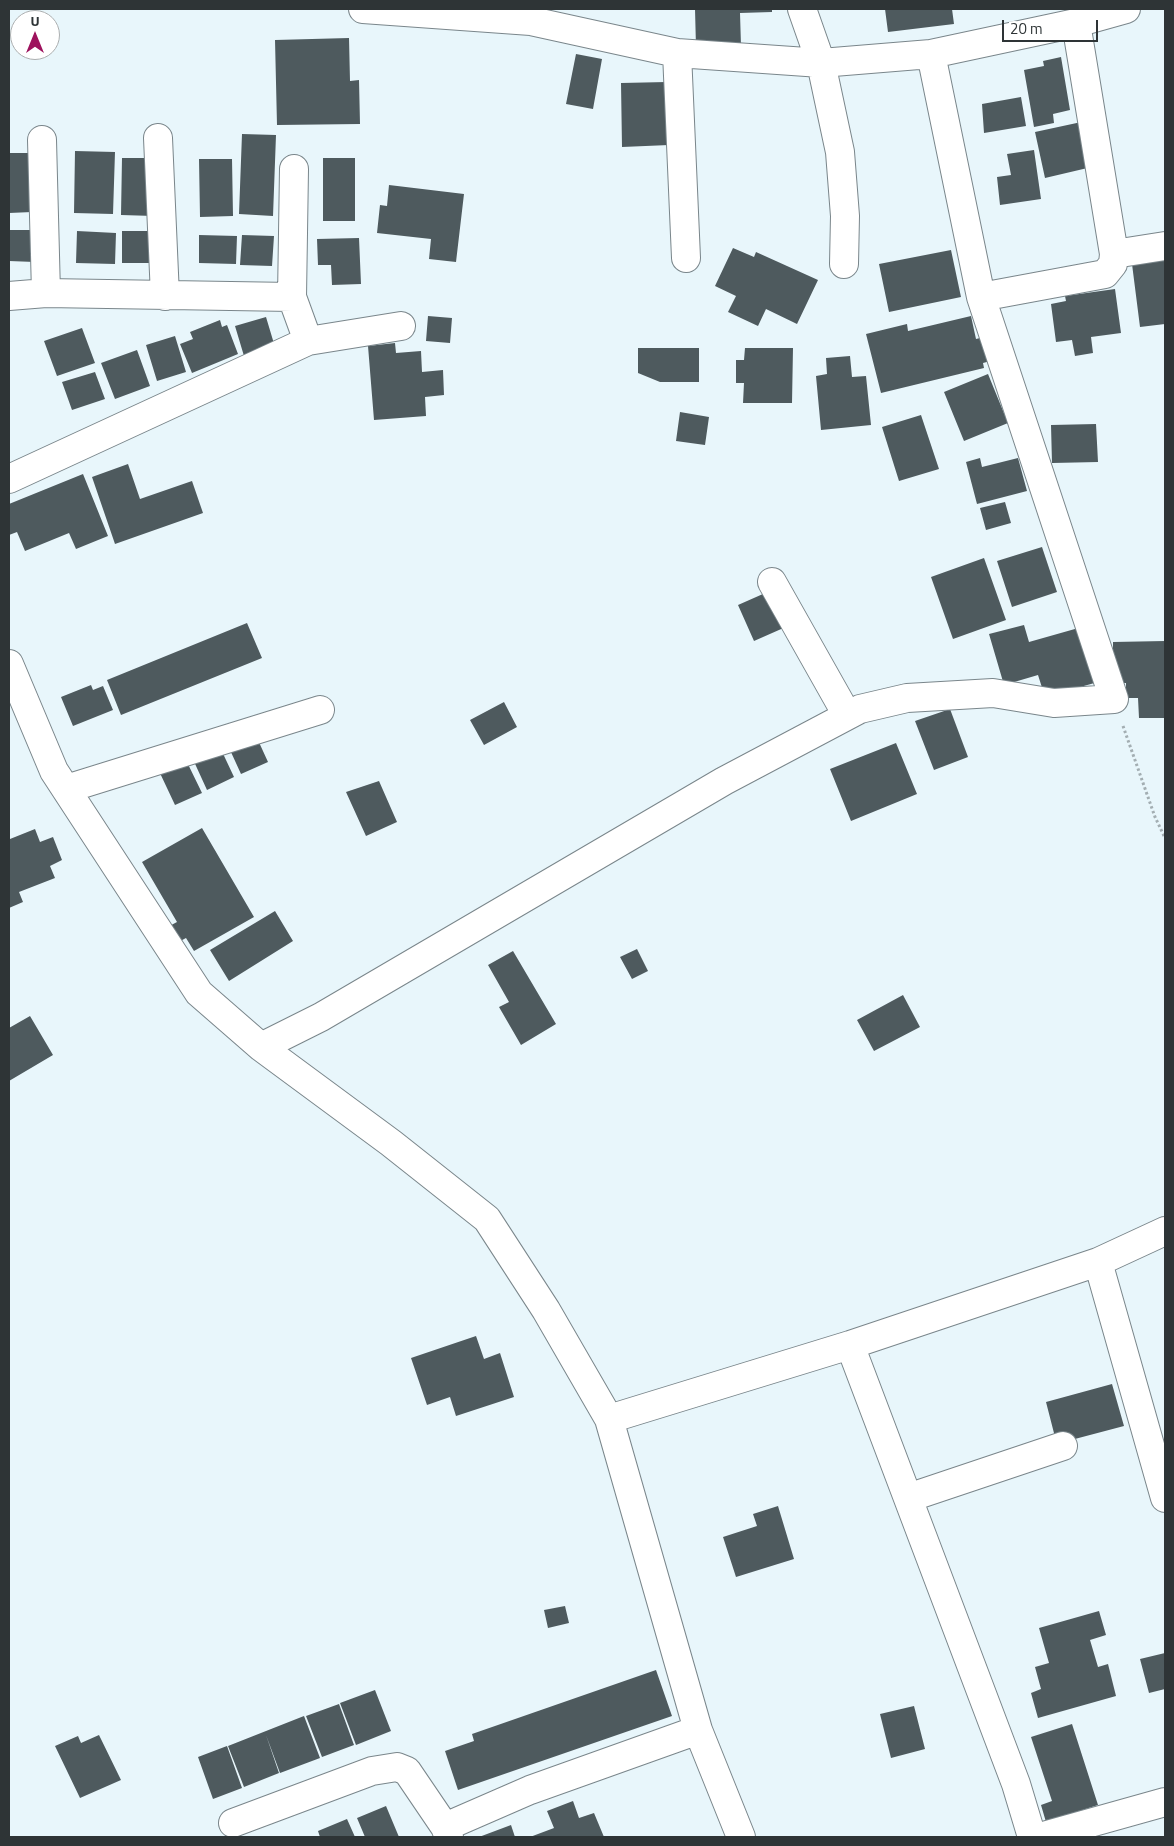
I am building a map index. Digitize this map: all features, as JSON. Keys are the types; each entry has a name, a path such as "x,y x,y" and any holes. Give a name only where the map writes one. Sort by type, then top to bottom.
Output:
{"street":[{"path":"362,9 531,21 677,53 821,63 932,54 1076,23 1126,9"},
{"path":"802,9 821,63 840,152 846,216 844,264"},
{"path":"981,297 1104,274 1113,264 1114,254 1076,23"},
{"path":"677,53 686,258"},
{"path":"261,1047 321,1018 724,781 860,709 907,698 993,693 1054,703 1114,699 981,297 932,54"},
{"path":"158,138 165,296"},
{"path":"42,140 46,293"},
{"path":"294,169 292,297 308,341"},
{"path":"1114,254 1165,246"},
{"path":"9,296 46,293 292,297"},
{"path":"9,479 308,341 401,326"},
{"path":"772,582 846,715"},
{"path":"9,664 54,771 199,993 261,1047 391,1143 487,1219 546,1310 609,1419 698,1730 741,1837"},
{"path":"66,789 320,710"},
{"path":"609,1419 850,1346 1098,1262 1165,1231"},
{"path":"1098,1262 1165,1498"},
{"path":"850,1346 1016,1784 1032,1837"},
{"path":"908,1498 1063,1446"},
{"path":"233,1823 372,1771 397,1767 407,1771 447,1832 530,1790 698,1730"},
{"path":"1040,1837 1161,1809"}],"path":[{"path":"1114,699 1155,817 1165,838"}],"building":[{"path":"695,9 772,9 772,12 740,13 741,46 696,47"},
{"path":"885,9 952,9 954,24 888,32"},
{"path":"349,38 350,81 359,80 360,124 277,125 275,40"},
{"path":"576,54 602,59 593,109 566,104"},
{"path":"1061,57 1070,110 1053,114 1054,123 1034,127 1024,70 1044,66 1043,61"},
{"path":"667,82 669,145 622,147 621,83"},
{"path":"1021,97 1026,126 984,133 982,104"},
{"path":"1086,121 1096,166 1045,178 1035,132"},
{"path":"242,134 276,135 273,216 239,214"},
{"path":"1034,150 1041,199 1000,205 997,177 1011,175 1007,154"},
{"path":"75,151 115,152 113,214 74,213"},
{"path":"9,153 30,153 32,212 9,213"},
{"path":"122,158 155,158 154,216 121,215"},
{"path":"323,158 355,158 355,221 323,221"},
{"path":"199,159 232,159 233,216 200,217"},
{"path":"389,185 464,194 456,262 429,259 431,239 377,233 380,205 387,206"},
{"path":"9,230 35,230 35,262 9,261"},
{"path":"77,231 116,233 115,264 76,263"},
{"path":"122,231 154,231 155,263 122,263"},
{"path":"199,235 237,236 236,264 199,263"},
{"path":"242,235 274,236 272,266 240,265"},
{"path":"359,238 361,284 332,285 331,265 318,265 317,239"},
{"path":"733,248 754,257 756,252 818,280 797,324 766,309 758,326 728,312 736,296 715,286"},
{"path":"951,250 961,297 889,312 879,264"},
{"path":"1165,260 1165,324 1140,327 1132,264"},
{"path":"1115,289 1121,333 1091,337 1093,353 1075,356 1072,340 1056,342 1051,304 1066,301 1065,296"},
{"path":"428,316 452,318 450,343 426,341"},
{"path":"971,316 976,339 992,335 998,359 983,363 984,368 881,393 866,334 907,324 908,331"},
{"path":"266,317 275,347 244,356 235,326"},
{"path":"220,320 222,327 227,325 238,354 192,373 180,344 193,339 190,332"},
{"path":"82,328 95,363 57,376 44,341"},
{"path":"175,336 186,372 157,381 146,345"},
{"path":"395,343 396,353 421,351 422,372 443,370 444,395 425,397 426,416 374,420 368,346"},
{"path":"638,348 699,348 699,382 660,382 638,373"},
{"path":"745,348 793,348 792,403 743,403 744,383 736,383 736,360 744,360"},
{"path":"137,350 150,386 115,399 101,363"},
{"path":"850,356 852,377 866,376 871,425 821,430 816,376 827,374 826,358"},
{"path":"95,372 105,399 72,410 62,382"},
{"path":"988,374 1008,423 964,441 944,392"},
{"path":"680,412 709,417 705,445 676,441"},
{"path":"921,415 939,469 899,481 882,427"},
{"path":"1096,424 1098,462 1052,463 1051,425"},
{"path":"980,458 982,467 1018,458 1027,491 977,504 966,462"},
{"path":"128,464 140,499 192,481 203,513 115,544 92,477"},
{"path":"83,474 108,536 76,549 69,533 25,551 17,532 9,535 9,504"},
{"path":"1005,502 1011,523 986,530 980,508"},
{"path":"1042,547 1057,592 1012,607 997,561"},
{"path":"984,558 1006,620 953,639 931,577"},
{"path":"772,590 788,626 754,641 738,605"},
{"path":"247,623 262,658 121,715 107,680"},
{"path":"1024,625 1029,642 1089,625 1105,680 1045,697 1038,675 1004,685 989,634"},
{"path":"1165,641 1165,718 1139,718 1138,698 1126,698 1126,683 1113,683 1113,642"},
{"path":"91,685 93,690 103,686 113,710 73,726 61,697"},
{"path":"504,702 517,727 484,745 470,720"},
{"path":"950,709 968,757 934,770 915,721"},
{"path":"252,727 268,762 241,774 225,739"},
{"path":"218,743 234,777 207,790 191,755"},
{"path":"896,743 917,794 851,821 830,769"},
{"path":"185,758 202,793 175,805 159,771"},
{"path":"379,781 397,822 366,836 346,792"},
{"path":"202,828 254,917 194,951 186,938 171,946 162,930 177,922 142,862"},
{"path":"35,829 40,842 53,837 62,860 50,866 55,878 19,892 23,902 9,908 9,835 10,839"},
{"path":"275,911 293,941 229,981 210,950"},
{"path":"637,949 648,971 632,979 620,957"},
{"path":"513,951 556,1024 521,1045 499,1007 509,1002 488,965"},
{"path":"903,995 920,1027 874,1051 857,1020"},
{"path":"30,1016 53,1055 9,1081 9,1028"},
{"path":"476,1336 484,1359 500,1353 514,1397 456,1416 450,1397 427,1405 411,1358"},
{"path":"1112,1384 1124,1426 1071,1440 1069,1433 1055,1437 1046,1402"},
{"path":"778,1506 794,1559 736,1577 723,1537 757,1526 753,1514"},
{"path":"565,1606 569,1623 548,1628 544,1610"},
{"path":"1099,1611 1106,1635 1090,1640 1098,1667 1108,1664 1116,1696 1038,1718 1031,1693 1041,1689 1035,1667 1049,1663 1039,1628"},
{"path":"1165,1653 1165,1689 1149,1693 1140,1659"},
{"path":"656,1670 672,1716 458,1790 445,1751 474,1741 472,1734"},
{"path":"375,1690 391,1731 356,1745 340,1703"},
{"path":"339,1704 354,1745 322,1757 306,1716"},
{"path":"914,1706 925,1749 891,1758 880,1714"},
{"path":"304,1716 320,1758 280,1773 266,1735 279,1773 244,1787 228,1746"},
{"path":"1072,1724 1098,1805 1046,1822 1041,1805 1052,1801 1031,1737"},
{"path":"99,1735 121,1780 80,1798 55,1746 78,1736 81,1743"},
{"path":"227,1746 242,1788 213,1799 198,1757"},
{"path":"573,1801 579,1818 594,1813 604,1837 530,1837 554,1828 547,1811"},
{"path":"386,1806 399,1837 365,1837 357,1818"},
{"path":"347,1819 355,1837 320,1837 318,1831"},
{"path":"511,1825 515,1837 479,1837"}]}
